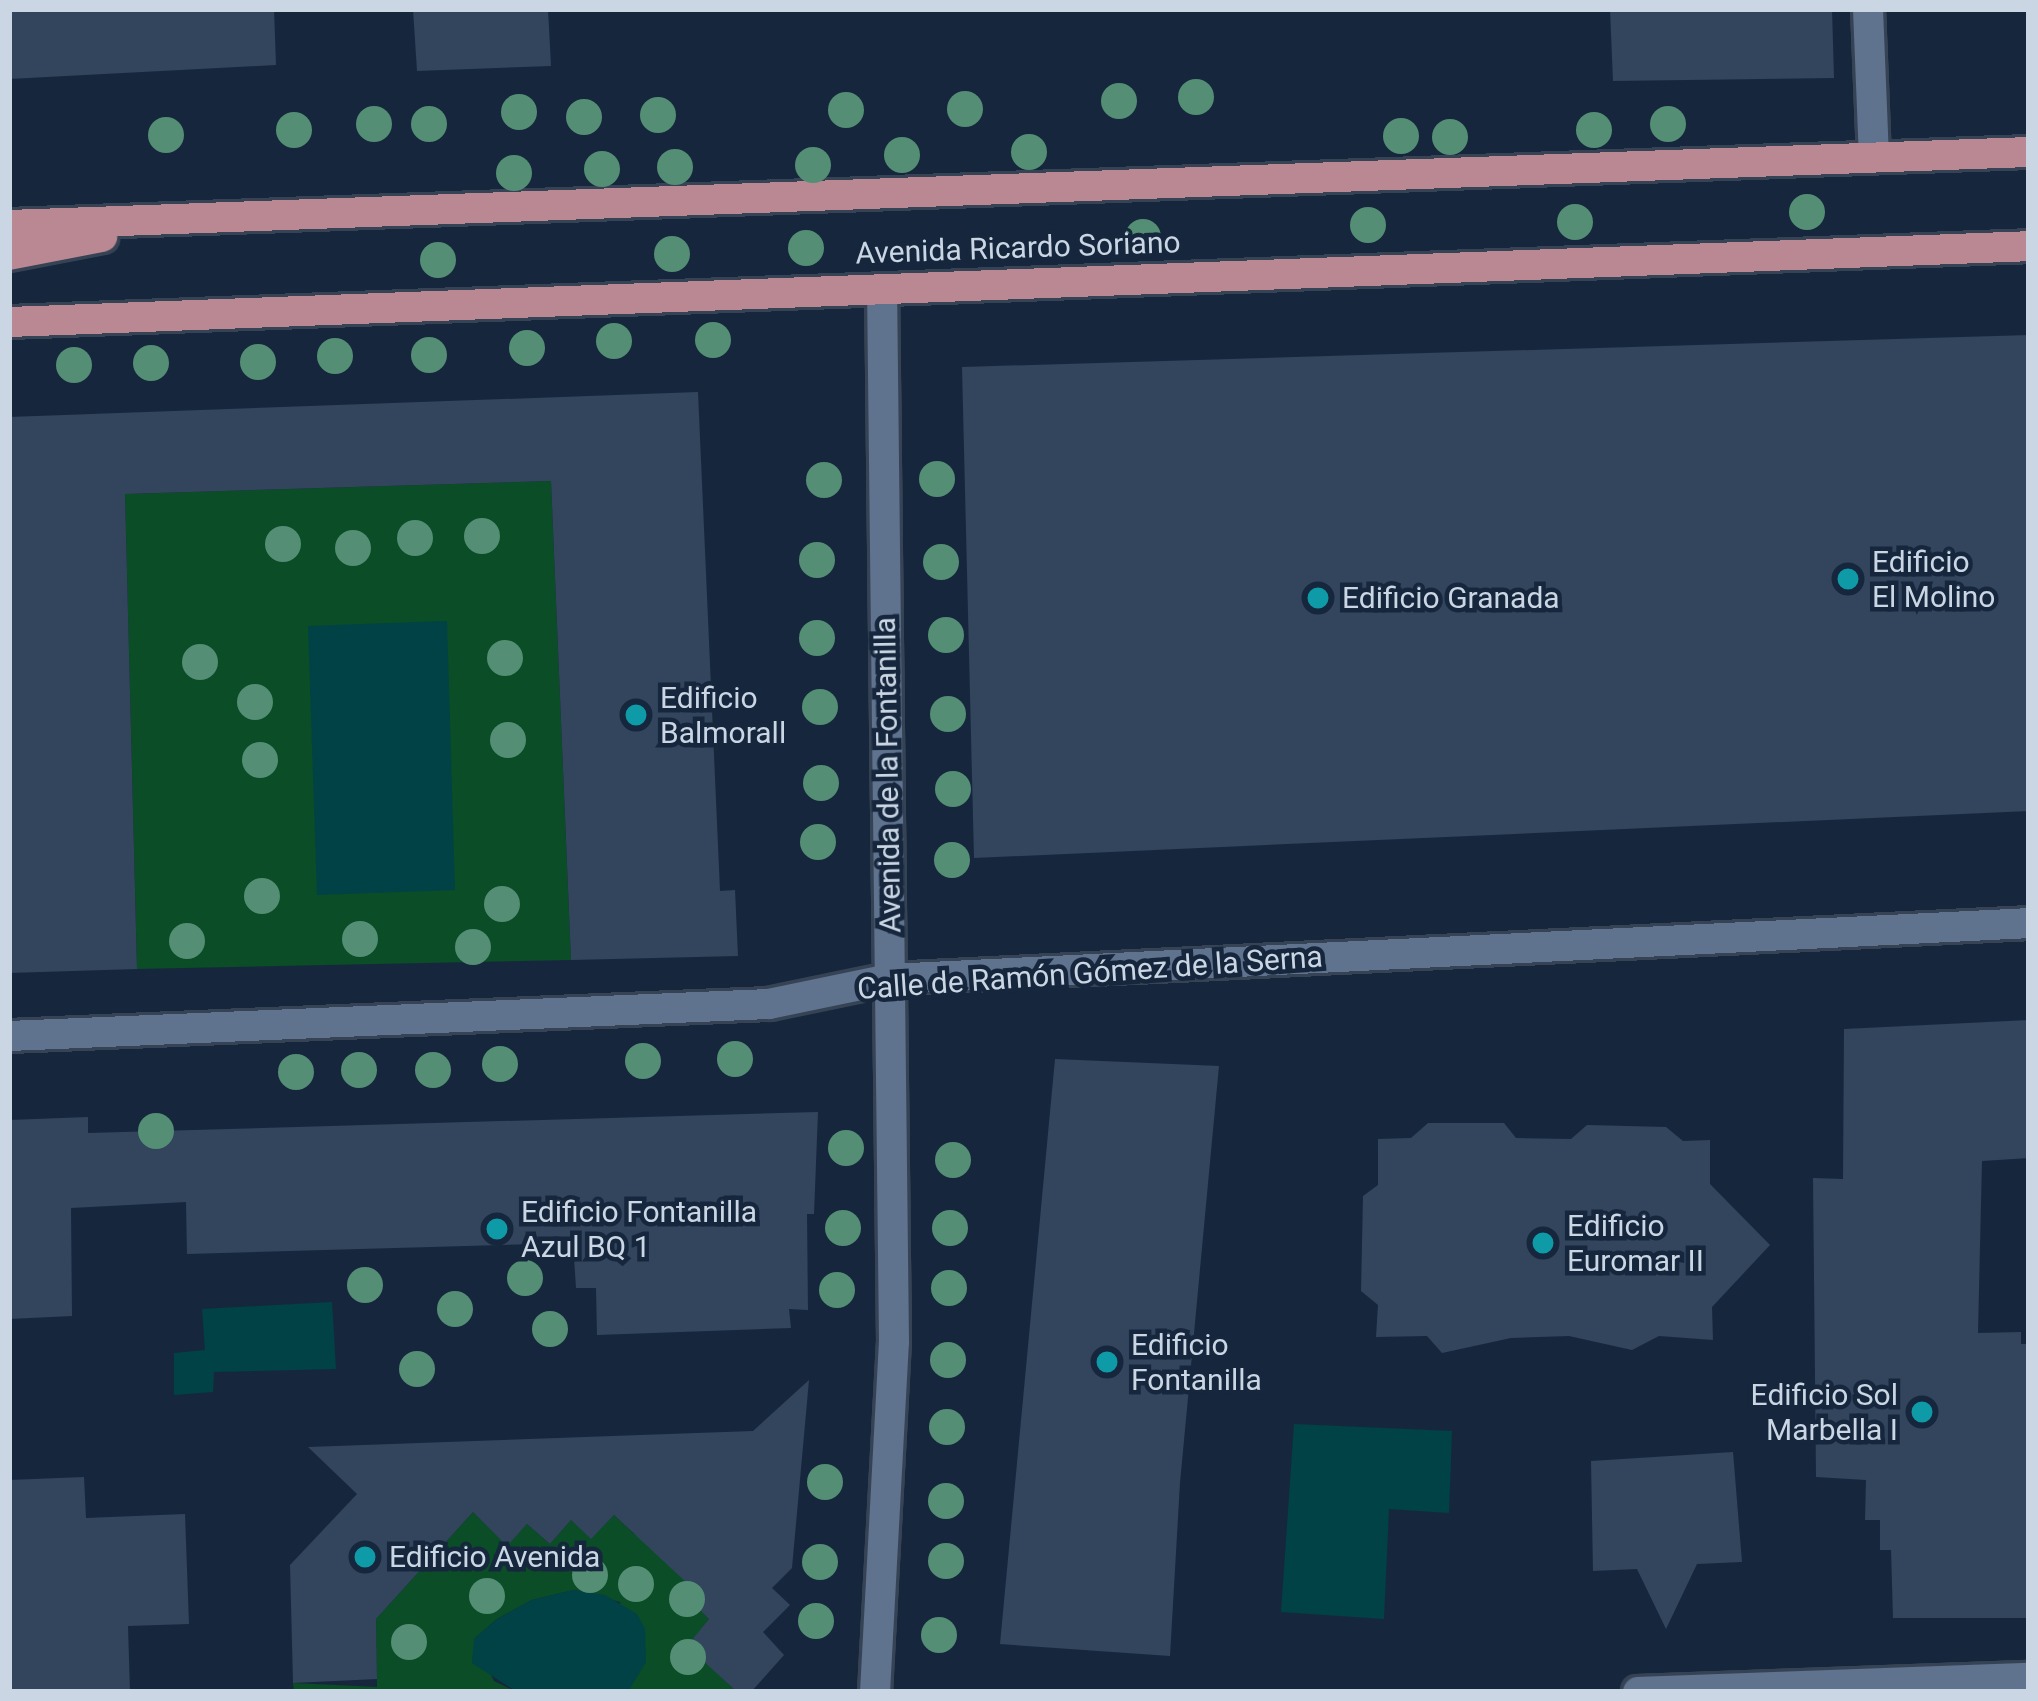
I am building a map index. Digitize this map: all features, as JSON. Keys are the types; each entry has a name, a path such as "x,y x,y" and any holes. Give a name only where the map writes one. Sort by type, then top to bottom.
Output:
{"main road":[{"name":"Avenida Ricardo Soriano","path":"9,225 2029,152"},
{"path":"9,255 184,222"},
{"name":"Avenida Ricardo Soriano","path":"9,322 2029,246"}],"street":[{"path":"1868,9 1874,157"},
{"name":"Avenida de la Fontanilla","path":"874,1692 894,1342 883,290"},
{"name":"Calle de Ramón Gómez de la Serna","path":"9,1036 769,1004 890,980 2029,923"},
{"path":"1638,1692 2029,1678"}],"green space":[{"path":"551,481 571,960 137,969 125,494"},
{"path":"473,1512 507,1545 527,1524 550,1544 571,1520 591,1538 614,1515 634,1534 652,1516 717,1580 697,1606 709,1619 688,1646 737,1692 627,1692 620,1602 574,1590 532,1600 497,1619 474,1639 494,1681 517,1692 294,1692 293,1683 377,1687 376,1619"}],"shaded area":[{"path":"447,621 455,890 317,895 308,626"},
{"path":"332,1302 336,1369 214,1372 213,1392 174,1395 174,1353 205,1350 202,1309"},
{"path":"1294,1424 1452,1431 1449,1513 1389,1509 1384,1619 1281,1612"},
{"path":"573,1590 605,1595 637,1614 645,1629 646,1662 629,1690 517,1692 472,1663 474,1639 497,1619 532,1600"}],"building":[{"path":"9,9 274,9 276,65 9,79"},
{"path":"413,9 548,9 551,66 417,71"},
{"path":"1610,9 1832,9 1834,78 1613,81"},
{"name":"Edificio Granada","path":"2029,335 2029,811 974,858 962,367"},
{"name":"Edificio Balmorall","path":"698,392 720,891 735,890 738,956 571,960 551,481 125,494 137,969 9,973 9,417"},
{"path":"2029,1020 2029,1158 1982,1161 1978,1333 2021,1332 2021,1344 2029,1344 2029,1618 1893,1618 1891,1550 1880,1550 1880,1520 1865,1520 1866,1480 1816,1477 1813,1178 1843,1179 1844,1029"},
{"name":"Edificio Fontanilla","path":"1055,1059 1219,1066 1180,1483 1170,1656 1000,1644"},
{"name":"Edificio Fontanilla Azul BQ 1","path":"818,1112 814,1214 807,1214 808,1310 789,1309 791,1328 597,1335 596,1288 576,1288 573,1243 187,1254 186,1202 71,1208 72,1316 9,1319 9,1120 88,1117 88,1133"},
{"name":"Edificio Euromar II","path":"1428,1123 1504,1123 1516,1138 1571,1139 1587,1125 1666,1127 1683,1141 1710,1140 1710,1184 1770,1245 1712,1307 1713,1340 1659,1336 1632,1350 1569,1336 1511,1338 1442,1353 1427,1336 1376,1337 1378,1305 1361,1291 1363,1196 1378,1185 1378,1139 1411,1138"},
{"name":"Edificio Avenida","path":"809,1380 792,1568 772,1588 790,1605 763,1632 784,1655 751,1692 737,1692 687,1646 709,1619 696,1606 703,1598 614,1515 591,1539 571,1520 550,1544 527,1524 507,1546 473,1512 376,1619 377,1679 293,1683 290,1565 357,1494 308,1447 753,1431"},
{"path":"1733,1452 1742,1562 1697,1564 1666,1629 1637,1569 1593,1571 1591,1461"},
{"path":"84,1477 86,1518 185,1514 189,1624 128,1626 130,1692 9,1692 9,1480"}],"place":[{"name":"Edificio El Molino","path":"1848,579"},
{"name":"Edificio Granada","path":"1318,598"},
{"name":"Edificio Balmorall","path":"636,715"},
{"name":"Edificio Fontanilla Azul BQ 1","path":"497,1229"},
{"name":"Edificio Euromar II","path":"1543,1243"},
{"name":"Edificio Fontanilla","path":"1107,1362"},
{"name":"Edificio Sol Marbella I","path":"1922,1412"},
{"name":"Edificio Avenida","path":"365,1557"}]}
